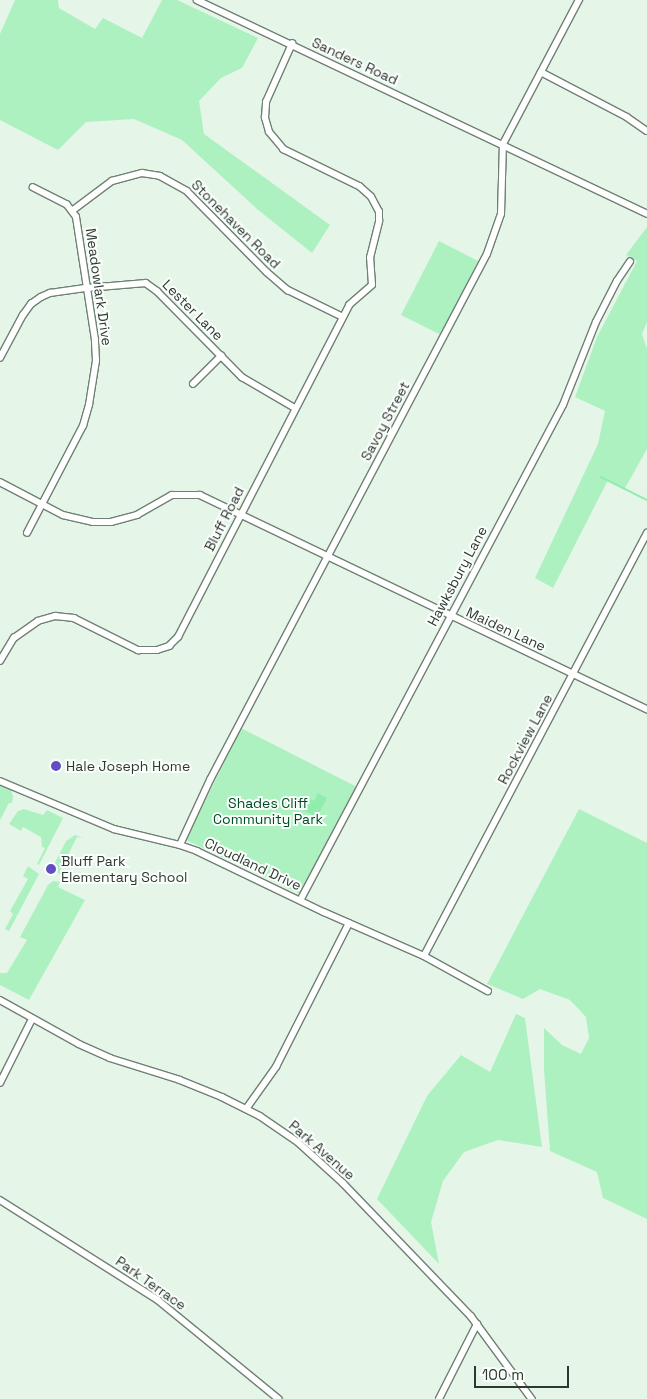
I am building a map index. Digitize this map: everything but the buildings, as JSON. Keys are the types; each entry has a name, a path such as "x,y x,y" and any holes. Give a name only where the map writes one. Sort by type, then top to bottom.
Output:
{"street":[{"name":"Sanders Road","path":"197,0 647,214"},
{"name":"Savoy Street","path":"180,845 220,763 494,240 502,202 503,144 579,0"},
{"name":"Bluff Road","path":"0,661 14,638 38,621 55,616 74,618 138,650 157,650 169,646 178,637 342,317 349,305 372,285 370,258 378,228 379,212 371,197 360,187 284,150 274,141 269,132 265,118 266,102 292,44"},
{"path":"541,72 627,117 647,131"},
{"name":"Stonehaven Road","path":"72,211 112,181 142,173 160,176 187,191 267,272 288,290 342,317"},
{"path":"33,188 67,205 72,211"},
{"name":"Meadowlark Drive","path":"28,533 83,426 89,404 96,361 78,224 72,211"},
{"name":"Hawksbury Lane","path":"300,900 563,405 596,322 617,281 630,262"},
{"name":"Lester Lane","path":"0,358 31,304 50,293 137,282 151,285 242,377 295,408"},
{"path":"193,384 221,356"},
{"name":"Maiden Lane","path":"0,482 42,505 77,520 111,522 137,515 172,495 191,493 200,495 647,709"},
{"name":"Rockview Lane","path":"424,956 647,533"},
{"name":"Cloudland Drive","path":"0,781 114,829 180,845 424,956 488,991"},
{"path":"246,1109 276,1067 349,923"},
{"name":"Park Avenue","path":"0,1000 79,1044 118,1061 196,1086 246,1109 279,1128 305,1148 441,1284 477,1324 532,1399"},
{"path":"0,1083 32,1019"},
{"name":"Park Terrace","path":"0,1200 158,1300 278,1399"},
{"path":"438,1399 477,1324"}],"green space":[{"path":"15,0 58,0 59,8 95,29 103,18 142,38 162,0 177,0 258,38 242,68 221,78 199,101 204,134 330,225 312,253 257,209 182,140 134,119 86,122 58,150 0,120 0,34"},
{"path":"647,227 647,322 642,334 647,349 647,449 624,490 608,480 553,588 535,578 598,444 605,411 575,397 597,337 637,261 626,255"},
{"path":"439,241 478,261 441,335 401,315"},
{"name":"Shades Cliff Community Park","path":"241,728 357,787 300,894 186,840"},
{"path":"0,785 11,790 13,797 12,803 9,803 0,820"},
{"path":"24,809 43,815 47,810 63,818 39,865 37,864 45,848 42,847 41,837 23,827 21,831 9,824 18,811"},
{"path":"579,809 647,843 647,1219 603,1198 597,1172 550,1151 544,1070 544,1028 562,1045 581,1054 589,1038 586,1017 570,1000 540,989 523,999 487,984"},
{"path":"75,835 83,838 77,837 60,871 64,876 54,871 53,867 66,841"},
{"path":"28,866 39,874 9,931 5,929 13,914 10,911 28,879 23,876"},
{"path":"53,881 60,882 58,887 85,900 29,1000 0,985 0,973 7,973 27,940 20,937 48,885"},
{"path":"516,1014 525,1018 542,1147 498,1140 464,1152 443,1181 431,1222 439,1264 377,1199 427,1096 461,1055 490,1072"}],"shaded area":[{"path":"318,793 327,798 317,817 296,807 302,795 314,801"}],"waterway":[{"path":"601,477 647,500"}],"place":[{"name":"Hale Joseph Home","path":"56,766"},
{"name":"Bluff Park Elementary School","path":"51,869"}]}
